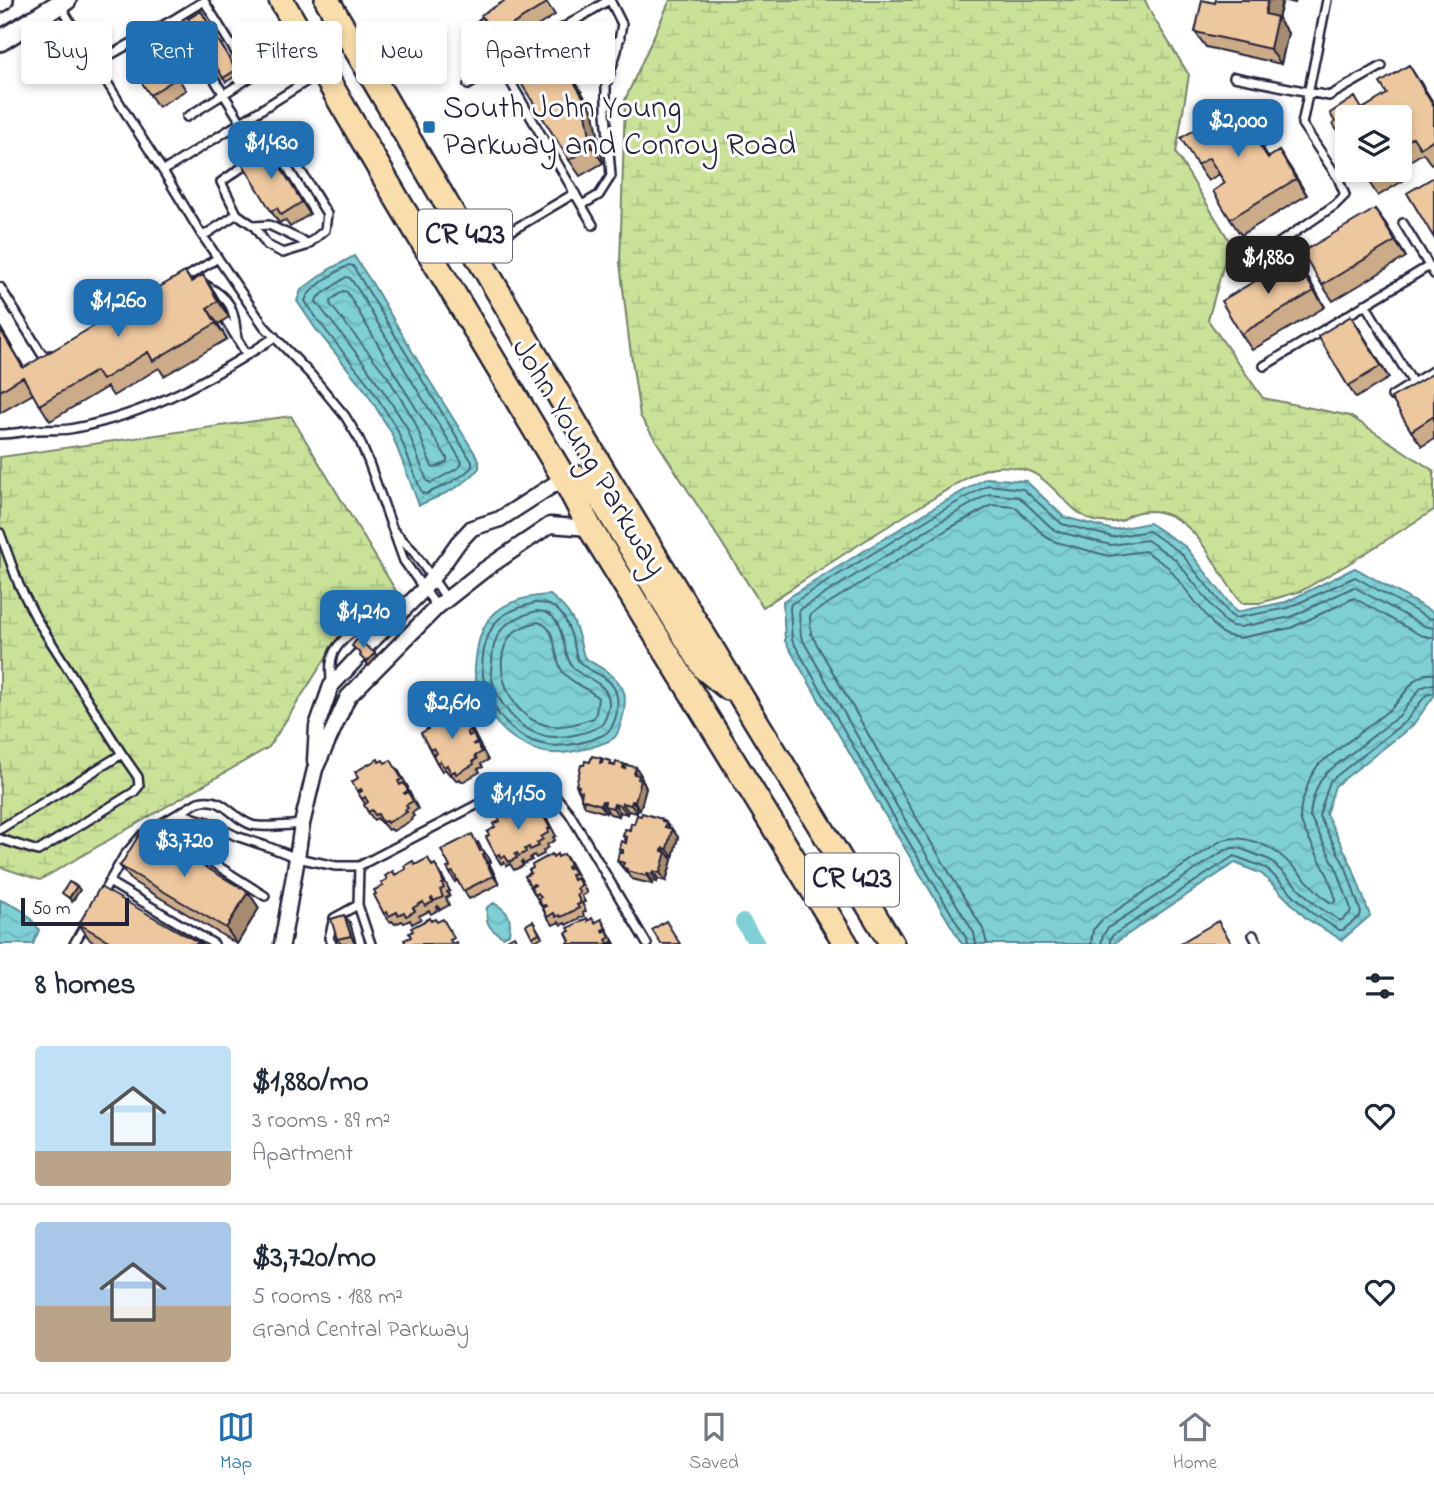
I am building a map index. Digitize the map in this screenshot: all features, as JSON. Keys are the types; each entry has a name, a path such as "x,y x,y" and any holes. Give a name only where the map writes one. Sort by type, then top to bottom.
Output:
{"highway":[{"name":"John Young Parkway","path":"281,0 293,21"},
{"name":"John Young Parkway","path":"327,0 604,472 892,944"},
{"name":"John Young Parkway","path":"330,84 564,478 590,528 846,944"},
{"path":"528,418 541,428 573,467 604,472"},
{"path":"564,478 590,481 705,669 744,701"}],"main road":[{"path":"0,41 63,2"}],"street":[{"path":"282,944 302,824 315,769 317,726 331,686 424,590 472,528 500,519 564,478"},
{"path":"315,769 348,697 442,603 484,570 550,525 590,528"}],"lane":[{"path":"574,21 610,0 622,24 620,40 606,85 611,176 598,195 582,205"},
{"path":"1279,243 1335,205 1345,195 1338,178 1302,124 1327,0"},
{"path":"112,54 204,1 234,59 251,77 187,117"},
{"path":"63,2 73,21"},
{"path":"484,21 490,15 499,13"},
{"path":"615,43 620,40"},
{"path":"1234,77 1329,96 1382,66"},
{"path":"109,84 202,236 264,326 345,416 369,463 404,561 424,590 442,603"},
{"path":"217,84 261,154"},
{"path":"163,171 301,84"},
{"path":"511,84 593,225"},
{"path":"514,89 522,84"},
{"path":"286,148 327,214 325,230 306,246 283,253 267,245 254,226 237,214 221,182 261,154 286,148"},
{"path":"475,253 575,193"},
{"path":"202,236 237,214"},
{"path":"1403,223 1434,274"},
{"path":"254,226 269,225 309,244"},
{"path":"174,285 218,258"},
{"path":"1264,366 1429,265"},
{"path":"196,271 209,294"},
{"path":"203,283 222,293 235,315 237,339"},
{"path":"0,287 43,356 61,354"},
{"path":"1365,304 1413,383"},
{"path":"225,319 247,355"},
{"path":"0,434 73,429 115,419 166,401 275,337"},
{"path":"1392,396 1434,370"},
{"path":"392,529 433,577 442,603"},
{"path":"0,533 19,586 37,620 138,777 139,786 134,792 38,851 0,839"},
{"path":"331,686 331,662 341,644 370,621 413,601"},
{"path":"342,674 360,685"},
{"path":"0,829 122,754"},
{"path":"181,813 297,858 336,866 359,866 510,787 526,783 538,784 554,794 570,814 647,944"},
{"path":"96,906 124,856 142,835 198,802 218,802 253,825 302,824"},
{"path":"155,826 265,896"},
{"path":"359,866 358,905 371,944"},
{"path":"109,883 214,944"},
{"path":"332,944 329,938 334,918 358,905"},
{"path":"76,943 89,918"},
{"path":"1252,935 1258,944"}],"green space":[{"path":"670,0 1145,0 1189,75 1176,153 1230,242 1208,320 1263,398 1350,416 1434,471 1434,510 1301,591 1260,603 1242,603 1195,535 1169,515 1148,511 1134,513 1116,522 1095,521 1075,510 1034,473 994,467 959,482 763,607 640,416 620,263 625,100"},
{"path":"291,416 399,596 329,653 269,747 40,880 0,867 0,457"}],"water":[{"path":"354,256 479,460 479,468 467,481 419,505 391,432 365,390 297,301 301,290 328,270"},
{"path":"986,478 1026,481 1064,517 1113,530 1149,523 1186,547 1236,612 1286,602 1355,568 1434,613 1434,696 1412,726 1335,786 1326,814 1352,866 1370,916 1342,940 1307,919 1262,874 1235,863 1113,944 962,944 785,641 783,601"},
{"path":"550,595 570,615 577,629 584,657 617,681 625,698 620,728 615,737 596,746 564,753 536,750 507,733 487,710 475,678 479,641 491,617 518,600"},
{"path":"0,900 23,911 35,924 39,930 33,944 0,944"},
{"path":"494,903 506,912 510,919 509,934 503,937 487,922 487,907"}],"building":[{"path":"506,0 545,0 547,3 518,21 485,21 481,15"},
{"path":"1202,0 1215,3 1216,0 1268,0 1265,14 1277,17 1270,49 1195,32"},
{"path":"201,11 207,21 189,21 188,19"},
{"path":"218,40 232,63 232,72 223,78 218,70"},
{"path":"1409,65 1434,107 1434,139 1420,148 1412,138 1412,105 1369,105 1387,94 1380,83"},
{"path":"143,84 167,84 150,95"},
{"path":"522,84 575,84 583,97 592,147 569,160"},
{"path":"1355,97 1360,105 1342,105"},
{"path":"1248,100 1263,125 1251,132 1268,158 1279,151 1296,179 1230,219 1213,191 1225,183 1209,158 1197,165 1181,138 1237,103 1239,106"},
{"path":"267,145 302,202 281,215 277,208 271,211 241,161"},
{"path":"1434,177 1434,238 1407,193"},
{"path":"1375,209 1395,241 1322,285 1302,252"},
{"path":"1294,258 1314,291 1241,334 1221,301"},
{"path":"185,272 191,282 203,275 218,301 207,308 216,323 153,361 148,352 102,380 96,371 39,405 23,377 0,391 0,329 23,368"},
{"path":"1351,316 1381,366 1348,386 1318,336"},
{"path":"1434,373 1434,416 1411,431 1391,398"},
{"path":"357,639 375,653 366,662 352,646"},
{"path":"447,710 449,713 453,711 455,716 461,712 470,730 467,732 469,736 473,734 477,742 473,744 477,743 482,752 475,756 477,759 473,761 474,764 456,774 455,771 451,773 447,765 444,767 440,761 437,763 433,755 437,753 434,748 430,750 421,733 428,729 425,725 428,721"},
{"path":"592,756 601,758 600,763 603,759 611,761 610,765 615,766 616,762 624,764 625,769 626,765 636,767 634,774 639,775 638,779 641,780 635,802 632,801 631,805 622,803 621,806 614,804 613,808 604,806 605,802 602,801 601,805 581,799 582,791 578,790 579,786 576,785 581,765 584,765 585,761 590,762"},
{"path":"378,759 379,762 383,760 385,763 391,760 402,779 398,781 400,785 404,783 408,791 404,793 408,792 413,801 406,805 407,812 387,823 382,822 372,810 368,812 364,805 368,802 365,797 362,799 358,793 361,789 357,791 352,782 358,778 355,772"},
{"path":"528,802 530,806 534,804 537,810 540,809 550,828 549,832 541,837 543,839 537,843 539,846 525,849 526,852 519,856 515,854 517,858 509,862 505,856 496,856 486,837 489,835 487,832 495,827 493,824 500,821 498,817 506,813 508,817 513,814 511,811 517,808 521,810 519,806"},
{"path":"642,813 662,819 666,822 665,827 672,829 667,849 663,848 662,851 666,852 660,873 653,871 652,874 647,873 647,876 626,871 627,869 622,867 624,863 617,861 619,852 623,853 623,850 619,849 621,841 626,843 627,837 623,836 625,829 630,830 631,823 634,824 637,815 641,816"},
{"path":"142,830 248,892 226,928 120,866"},
{"path":"472,834 480,851 483,850 485,854 483,855 493,876 463,891 453,872 450,873 447,868 450,867 441,850"},
{"path":"552,854 553,857 557,854 558,857 564,854 570,865 568,869 571,867 575,873 571,875 573,880 577,878 581,885 577,888 581,903 577,905 579,908 561,917 556,917 554,913 547,917 543,908 546,906 542,906 538,899 541,897 538,893 535,895 531,887 535,885 530,886 525,876 531,873 529,870 533,868 532,865"},
{"path":"428,858 432,866 435,864 444,883 444,888 440,890 443,897 434,901 432,898 433,902 425,906 423,902 406,916 404,912 389,916 387,912 384,914 374,890 383,886 381,883 387,879 385,876 393,871 395,875 413,861 415,865"},
{"path":"69,882 77,886 69,898 62,893"},
{"path":"100,887 201,944 114,944 79,924"},
{"path":"344,915 351,936 337,939 331,919"},
{"path":"430,918 431,921 435,919 437,922 443,919 454,938 450,940 452,944 406,944 404,940 411,937 411,928"},
{"path":"587,918 588,921 592,918 595,923 601,919 606,928 603,932 607,930 610,937 606,940 609,944 567,944 570,941 566,933 570,931 568,928"},
{"path":"533,921 539,933 532,937 526,925"},
{"path":"666,921 680,944 661,944 652,930"},
{"path":"1218,921 1232,944 1179,944"},
{"path":"514,936 518,944 503,944 503,942"}],"waterway":[{"path":"743,922 757,944"}],"place":[{"name":"South John Young Parkway and Conroy Road","path":"429,127"}]}
